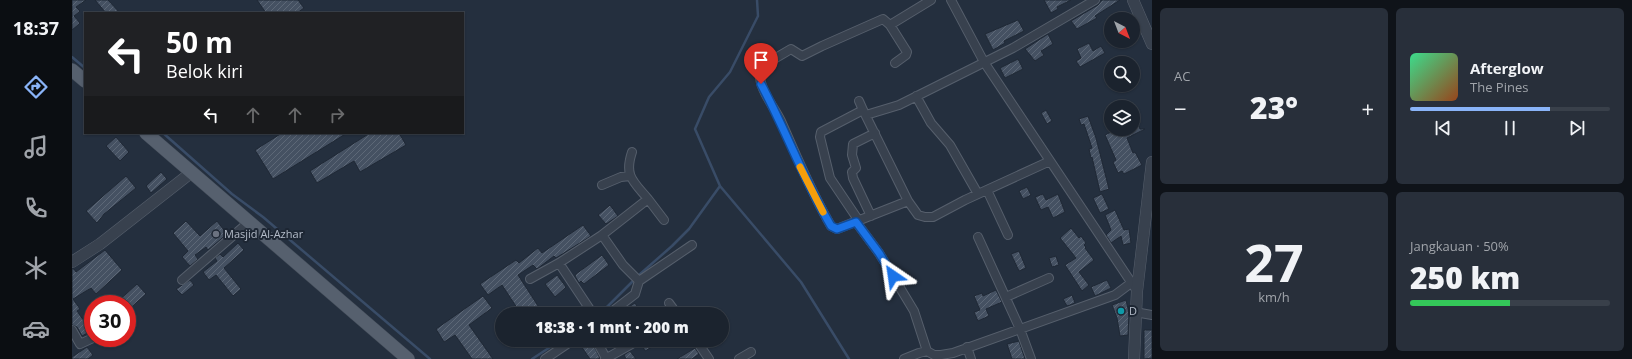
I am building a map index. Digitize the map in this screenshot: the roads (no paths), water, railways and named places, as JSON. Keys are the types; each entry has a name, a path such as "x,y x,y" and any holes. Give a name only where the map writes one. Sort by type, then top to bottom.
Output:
{"main road":[{"path":"72,70 84,80"},
{"path":"147,134 250,221 408,359"}],"street":[{"path":"890,25 931,0"},
{"path":"951,0 984,62 1134,287"},
{"path":"1095,0 1012,48 900,105 865,112 821,132 820,137 830,178 857,222 879,253 914,311 927,351 934,355 941,355 1020,329 1134,287"},
{"path":"1133,0 1152,44"},
{"path":"895,63 906,55 907,52 890,25 883,19 802,56 791,49 764,65 760,71 761,84 780,120 797,161 831,226 837,229 908,201"},
{"path":"916,96 928,118 950,144 978,194"},
{"path":"859,101 908,201 918,215 933,217 978,194 1050,161"},
{"path":"871,216 853,178 852,172 856,168 852,155 853,144 875,133"},
{"path":"632,152 629,162 630,176 664,220"},
{"path":"1134,359 1134,287 1152,162"},
{"path":"72,262 100,244 192,172"},
{"path":"602,185 630,176"},
{"path":"987,190 1008,235"},
{"path":"530,279 559,263 602,235 648,199"},
{"path":"182,280 250,221"},
{"path":"602,235 629,273 638,280"},
{"path":"978,237 1020,329 1031,359"},
{"path":"618,307 635,294 638,280 692,245"},
{"path":"559,263 588,307"},
{"path":"1006,297 1049,278"},
{"path":"669,303 672,307"},
{"path":"1135,312 1152,315"},
{"path":"72,330 80,344 84,342"},
{"path":"544,359 562,347"},
{"path":"600,347 606,359 627,347"},
{"path":"701,347 710,359"},
{"path":"967,347 971,359"},
{"path":"904,359 927,351"},
{"path":"739,359 751,352"}],"waterway":[{"path":"757,0 758,16 730,72 709,97 695,129 720,186 801,282 849,359"},
{"path":"72,57 84,67"},
{"path":"164,134 232,194 263,217 430,359"},
{"path":"607,307 689,229 720,186"},
{"path":"532,359 550,347"}],"place":[{"name":"Masjid Al-Azhar","path":"216,234"},
{"name":"D","path":"1121,311"}]}
